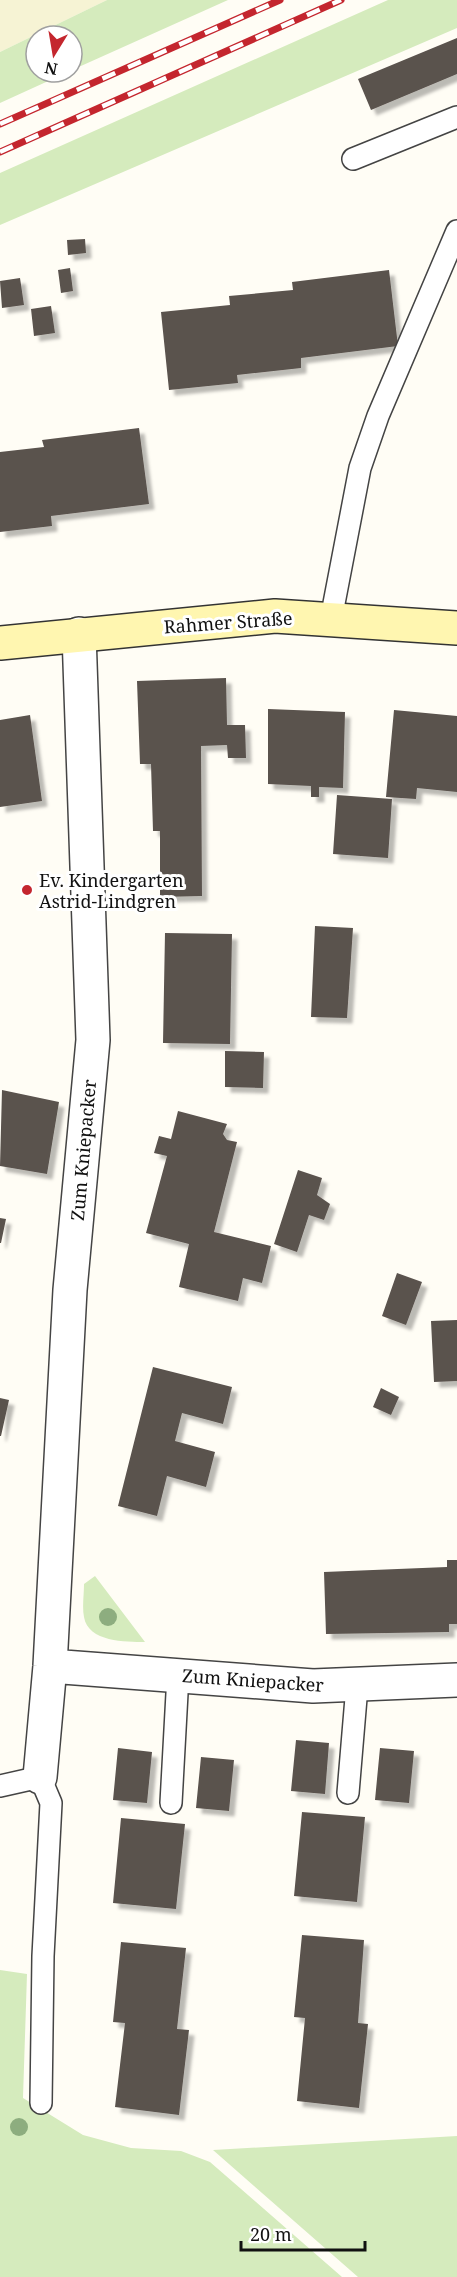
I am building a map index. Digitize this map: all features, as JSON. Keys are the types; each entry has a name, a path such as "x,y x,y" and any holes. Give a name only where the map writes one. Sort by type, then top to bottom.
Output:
{"main road":[{"name":"Rahmer Straße","path":"0,643 275,616 457,628"}],"street":[{"name":"Zum Kniepacker","path":"40,1777 50,1666 70,1290 93,1040 79,634"},
{"name":"Zum Kniepacker","path":"50,1666 240,1682 357,1686 457,1680"}],"lane":[{"path":"353,159 457,117"},
{"path":"331,619 360,468 378,416 457,231"},
{"path":"171,1803 178,1675"},
{"path":"348,1793 357,1686"},
{"path":"0,1786 40,1777 51,1803 43,1967 41,2103"}],"shaded area":[{"path":"0,0 107,0 58,24 24,24 24,40 0,52"}],"green space":[{"path":"107,0 228,0 84,65 84,24 58,24"},
{"path":"388,0 457,0 457,28 0,225 0,173"},
{"path":"24,40 24,84 42,84 0,103 0,52"},
{"path":"95,1576 145,1642 109,1639 100,1636 87,1625 83,1613 84,1584"},
{"path":"0,1970 27,1974 23,2098 83,2135 131,2148 181,2151 210,2162 342,2277 0,2277"},
{"path":"457,2136 457,2277 358,2277 213,2150"}],"building":[{"path":"457,38 457,74 371,110 358,79"},
{"path":"85,239 86,253 68,255 67,240"},
{"path":"70,268 73,291 61,293 58,270"},
{"path":"389,270 398,346 301,358 301,368 237,375 238,383 169,390 161,312 230,305 229,296 293,290 292,282"},
{"path":"20,278 24,305 2,308 0,281"},
{"path":"51,306 55,333 34,336 31,309"},
{"path":"139,428 149,504 51,516 52,526 0,532 0,452 44,447 42,440"},
{"path":"226,678 227,725 245,725 246,758 228,758 227,745 201,746 202,896 160,897 160,831 153,831 151,764 140,764 137,681"},
{"path":"268,709 345,712 343,788 319,787 319,797 311,797 311,786 268,784"},
{"path":"394,710 457,716 457,792 417,788 416,799 386,797"},
{"path":"30,715 42,801 0,807 0,720"},
{"path":"337,795 392,799 388,858 333,854"},
{"path":"315,926 353,928 347,1018 311,1017"},
{"path":"165,933 232,934 230,1044 163,1043"},
{"path":"225,1051 264,1052 263,1088 225,1087"},
{"path":"2,1090 59,1102 47,1174 0,1166"},
{"path":"178,1111 227,1124 223,1134 227,1140 237,1142 214,1232 271,1246 262,1283 243,1278 238,1301 179,1287 189,1244 146,1233 167,1156 154,1153 159,1136 171,1139"},
{"path":"298,1170 322,1178 317,1195 330,1204 324,1220 309,1215 297,1252 274,1244"},
{"path":"0,1218 6,1219 1,1243 0,1243"},
{"path":"397,1273 422,1282 406,1325 382,1316"},
{"path":"457,1320 457,1381 434,1382 431,1321"},
{"path":"153,1367 232,1387 223,1424 182,1413 175,1441 215,1452 206,1487 167,1476 157,1516 118,1506"},
{"path":"381,1388 399,1397 391,1415 373,1407"},
{"path":"0,1398 9,1400 1,1436 0,1436"},
{"path":"447,1560 457,1560 457,1624 449,1624 449,1632 326,1634 324,1572 447,1567"},
{"path":"296,1740 329,1743 325,1794 291,1791"},
{"path":"118,1748 152,1752 147,1803 113,1800"},
{"path":"380,1748 414,1751 409,1803 375,1800"},
{"path":"201,1757 234,1760 229,1811 196,1808"},
{"path":"302,1812 365,1817 357,1902 294,1896"},
{"path":"121,1818 185,1824 176,1909 113,1903"},
{"path":"302,1935 364,1940 358,2023 368,2024 359,2108 297,2101 305,2018 294,2017"},
{"path":"121,1942 186,1948 177,2029 189,2030 179,2115 115,2107 125,2023 113,2022"}],"railway":[{"path":"0,124 280,0"},
{"path":"0,152 341,0"}],"place":[{"name":"Ev. Kindergarten Astrid-Lindgren","path":"27,890"}]}
